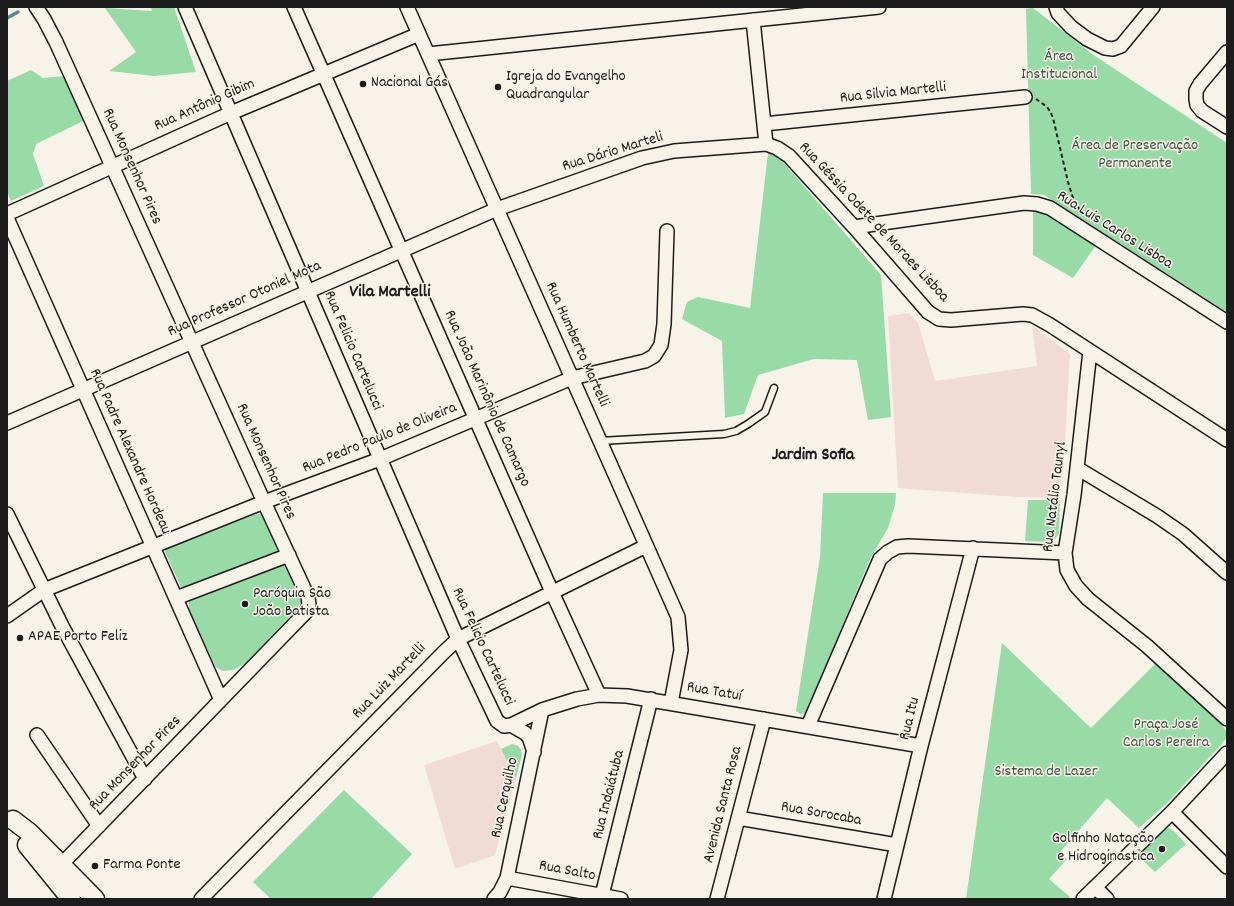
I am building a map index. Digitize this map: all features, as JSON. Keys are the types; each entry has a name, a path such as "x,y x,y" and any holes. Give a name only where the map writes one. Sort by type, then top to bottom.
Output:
{"main road":[{"path":"10,816 30,833 56,870 71,899"},
{"path":"56,870 95,899"}],"street":[{"name":"Rua Monsenhor Pires","path":"36,7 56,42 308,597 309,604 306,612 56,870"},
{"name":"Rua Felicio Cartelucci","path":"186,7 458,639 497,721 526,733 534,752"},
{"name":"Rua João Marinônio de Camargo","path":"294,7 552,592 599,695"},
{"name":"Rua Humberto Martelli","path":"407,7 678,617 681,650 671,703"},
{"path":"428,54 879,7"},
{"path":"1056,7 1058,13 1071,27 1087,39 1108,49 1121,46 1152,7"},
{"path":"753,20 766,144"},
{"name":"Rua Antônio Gibim","path":"7,214 231,113 419,34"},
{"path":"1227,52 1200,84 1196,91 1197,105 1202,111 1227,127"},
{"name":"Rua Silvia Martelli","path":"764,124 1025,97"},
{"name":"Rua Dário Marteli","path":"497,209 642,158 674,151 766,144"},
{"name":"Rua Géssia Odete de Moraes Lisboa","path":"766,144 777,148 789,156 854,227 928,312 939,319 951,320 1023,314 1032,315 1050,325 1227,440"},
{"name":"Rua Luis Carlos Lisboa","path":"854,227 1024,203 1037,204 1050,208 1227,322"},
{"name":"Rua Professor Otoniel Mota","path":"7,423 497,209"},
{"name":"Rua Padre Alexandre Hordeau","path":"7,218 221,700"},
{"name":"Rua Pedro Paulo de Oliveira","path":"7,616 44,590 152,546 380,459 572,378 645,361 654,356 661,345 664,324 667,231"},
{"name":"Rua Natálio Taunyl","path":"1090,351 1077,468 1065,553 1067,570 1070,578 1083,594 1147,646 1227,719"},
{"path":"1077,468 1163,520 1183,534 1227,573"},
{"path":"7,514 44,590 144,779"},
{"name":"Rua Luiz Martelli","path":"201,899 458,639 646,546"},
{"path":"808,726 880,559 888,552 897,547 908,546 1065,553"},
{"name":"Rua Itu","path":"884,899 973,548"},
{"path":"176,598 289,555"},
{"name":"Rua Tatuí","path":"508,726 542,710 577,698 599,695 627,696 652,699 922,746"},
{"name":"Rua Indaiátuba","path":"602,897 652,699"},
{"name":"Rua Cerquilho","path":"497,896 507,878 542,710"},
{"name":"Avenida Santa Rosa","path":"717,899 764,719"},
{"path":"37,735 99,826"},
{"path":"1083,899 1172,812 1227,753"},
{"path":"1172,812 1227,866"},
{"name":"Rua Sorocaba","path":"738,818 897,845"},
{"name":"Rua Salto","path":"507,878 602,897 621,899"},
{"path":"1095,887 1107,899"}],"lane":[{"path":"600,441 724,434 736,431 765,412 774,388"}],"path":[{"path":"1025,97 1040,101 1050,111 1068,182 1082,215"}],"shaded area":[{"path":"909,313 918,323 935,381 1037,366 1032,325 1070,354 1064,457 1059,498 1017,497 898,488 888,316"},
{"path":"497,741 516,778 495,855 455,869 424,765"}],"green space":[{"path":"151,7 174,7 196,72 154,76 109,71 136,52 105,8 152,11"},
{"name":"Área de Preservação Permanente","path":"1033,8 1095,56 1227,143 1227,312 1044,195 1031,194 1026,9"},
{"path":"31,70 43,78 64,76 83,121 36,144 33,154 44,186 11,201 7,191 7,81"},
{"path":"768,153 777,155 881,275 891,417 868,420 857,360 814,359 758,375 744,414 725,418 722,341 682,319 687,302 698,297 750,308"},
{"path":"1033,211 1048,215 1096,245 1073,278 1033,255"},
{"path":"823,493 896,493 895,505 888,528 870,559 806,713 800,714 796,711 820,557"},
{"path":"1028,500 1060,500 1059,533 1055,539 1048,542 1025,541"},
{"path":"264,513 278,550 275,554 186,590 181,587 165,552 168,547 257,514"},
{"path":"281,563 290,568 300,593 300,604 246,663 234,670 222,671 215,666 189,612 189,600"},
{"name":"Sistema de Lazer","path":"1002,643 1091,728 1157,662 1222,725 1226,731 1226,738 1221,745 1167,803 1139,828 1107,798 1060,852 1067,859 1049,879 1070,897 1068,899 966,899"},
{"path":"512,744 518,746 522,755 516,778 501,749"},
{"path":"344,790 412,854 371,899 271,899 253,882"},
{"name":"Golfinho Natação e Hidroginastica","path":"1167,827 1174,831 1186,844 1155,872 1137,855"}],"waterway":[{"path":"7,18 18,12"}],"place":[{"name":"Nacional Gás","path":"363,84"},
{"name":"Igreja do Evangelho Quadrangular","path":"498,87"},
{"name":"Paróquia São João Batista","path":"245,604"},
{"name":"APAE Porto Feliz","path":"20,638"},
{"name":"Golfinho Natação e Hidroginastica","path":"1162,849"},
{"name":"Farma Ponte","path":"95,866"}],"district":[{"name":"Vila Martelli","path":"390,294"},
{"name":"Jardim Sofia","path":"813,457"}],"park label":[{"name":"Área Institucional","path":"1059,67"},
{"name":"Praça José Carlos Pereira","path":"1166,735"}]}
